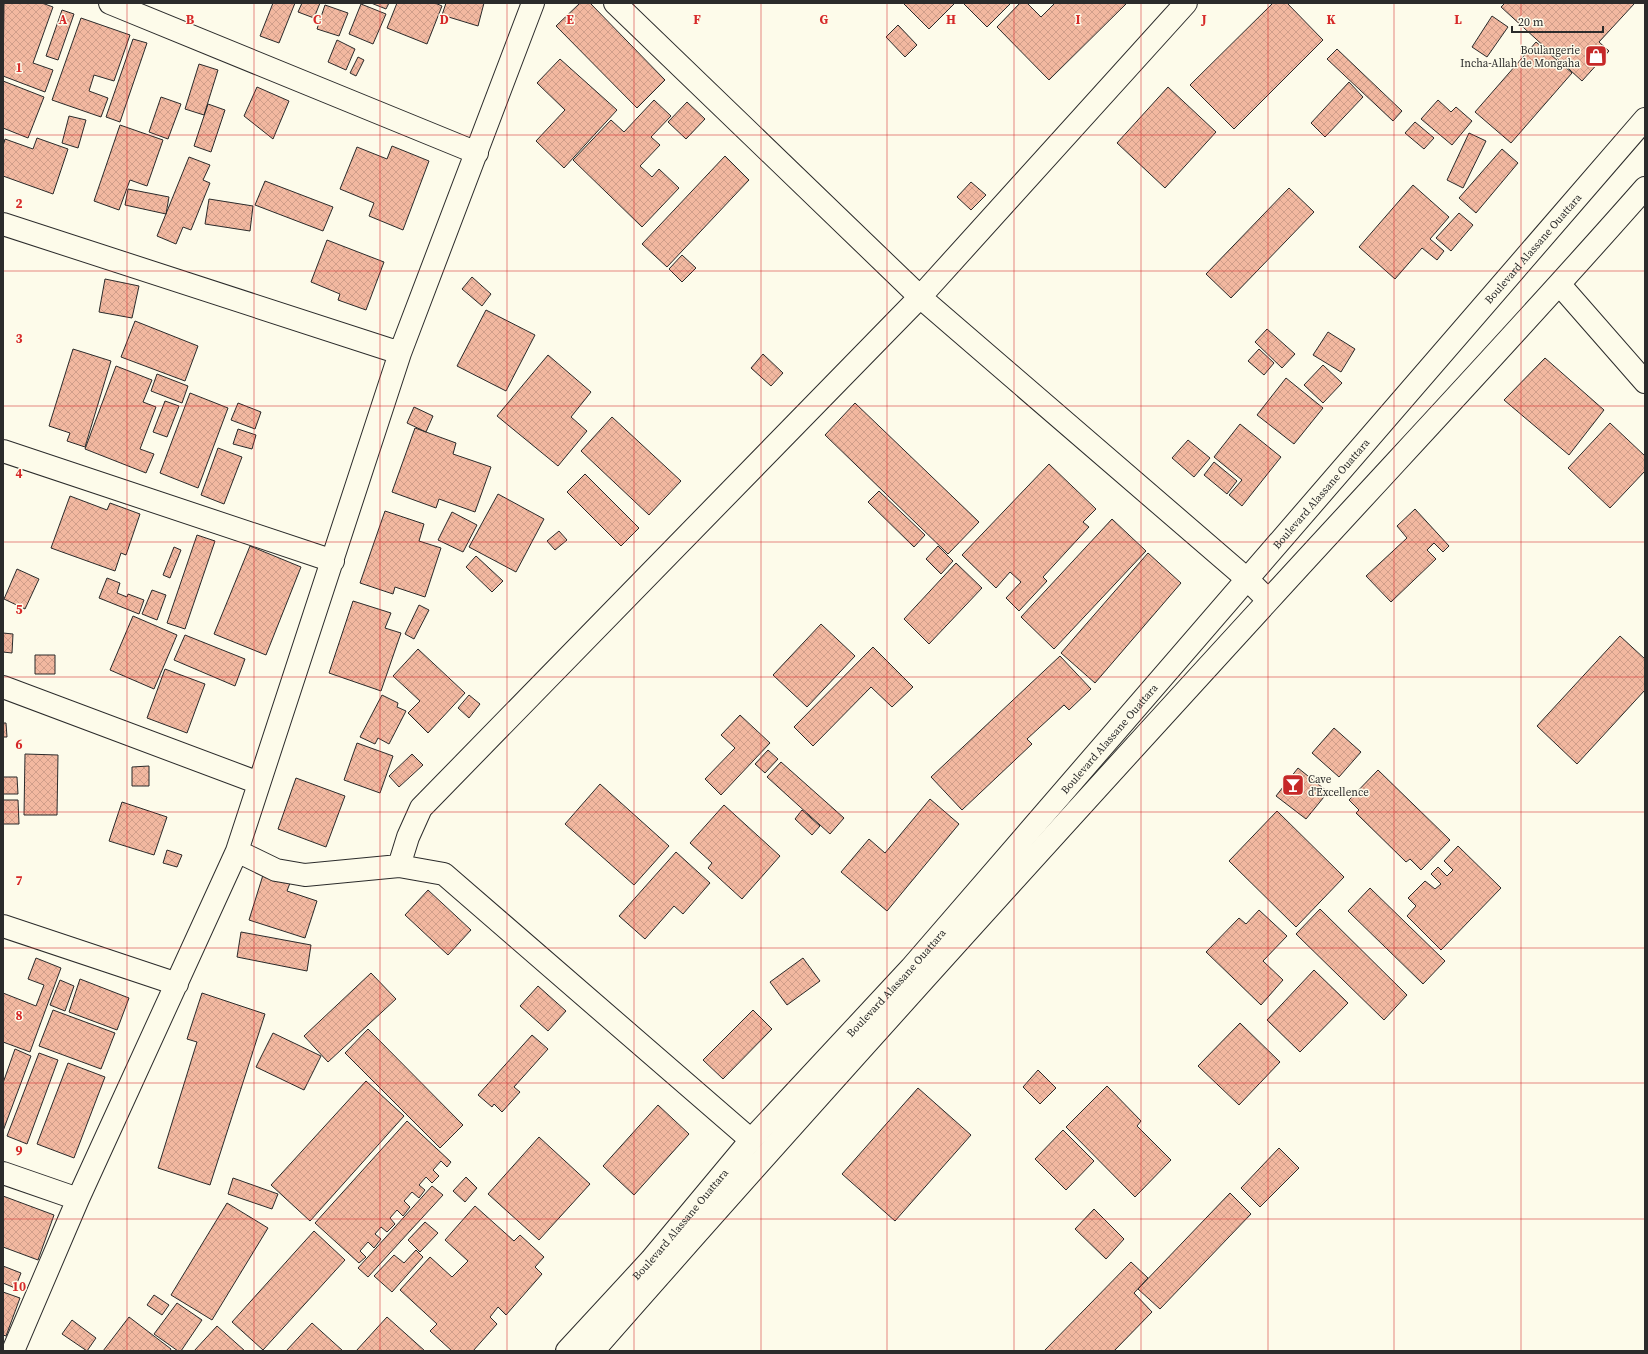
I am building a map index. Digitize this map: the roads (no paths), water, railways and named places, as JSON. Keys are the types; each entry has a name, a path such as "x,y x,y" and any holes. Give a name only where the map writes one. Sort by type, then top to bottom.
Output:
{"street":[{"path":"110,3 477,153"},
{"path":"13,1351 78,1200 237,851 400,353 533,3"},
{"path":"615,3 920,297 1247,579 1268,600"},
{"path":"399,866 408,837 421,808 920,297 1186,3"},
{"name":"Boulevard Alassane Ouattara","path":"567,1351 651,1260 751,1140 911,968 1645,119"},
{"name":"Boulevard Alassane Ouattara","path":"593,1351 780,1139 1268,600 1560,285 1645,188"},
{"path":"3,224 400,353"},
{"path":"1560,285 1645,382"},
{"path":"3,451 333,561"},
{"path":"3,687 259,783"},
{"path":"237,851 276,870 304,875 399,866 444,874 751,1140"},
{"path":"3,926 177,984"},
{"path":"3,1173 78,1200"}],"place":[{"name":"Boulangerie Incha-Allah de Mongaha","path":"1596,56"},
{"name":"Cave d'Excellence","path":"1293,785"}]}
